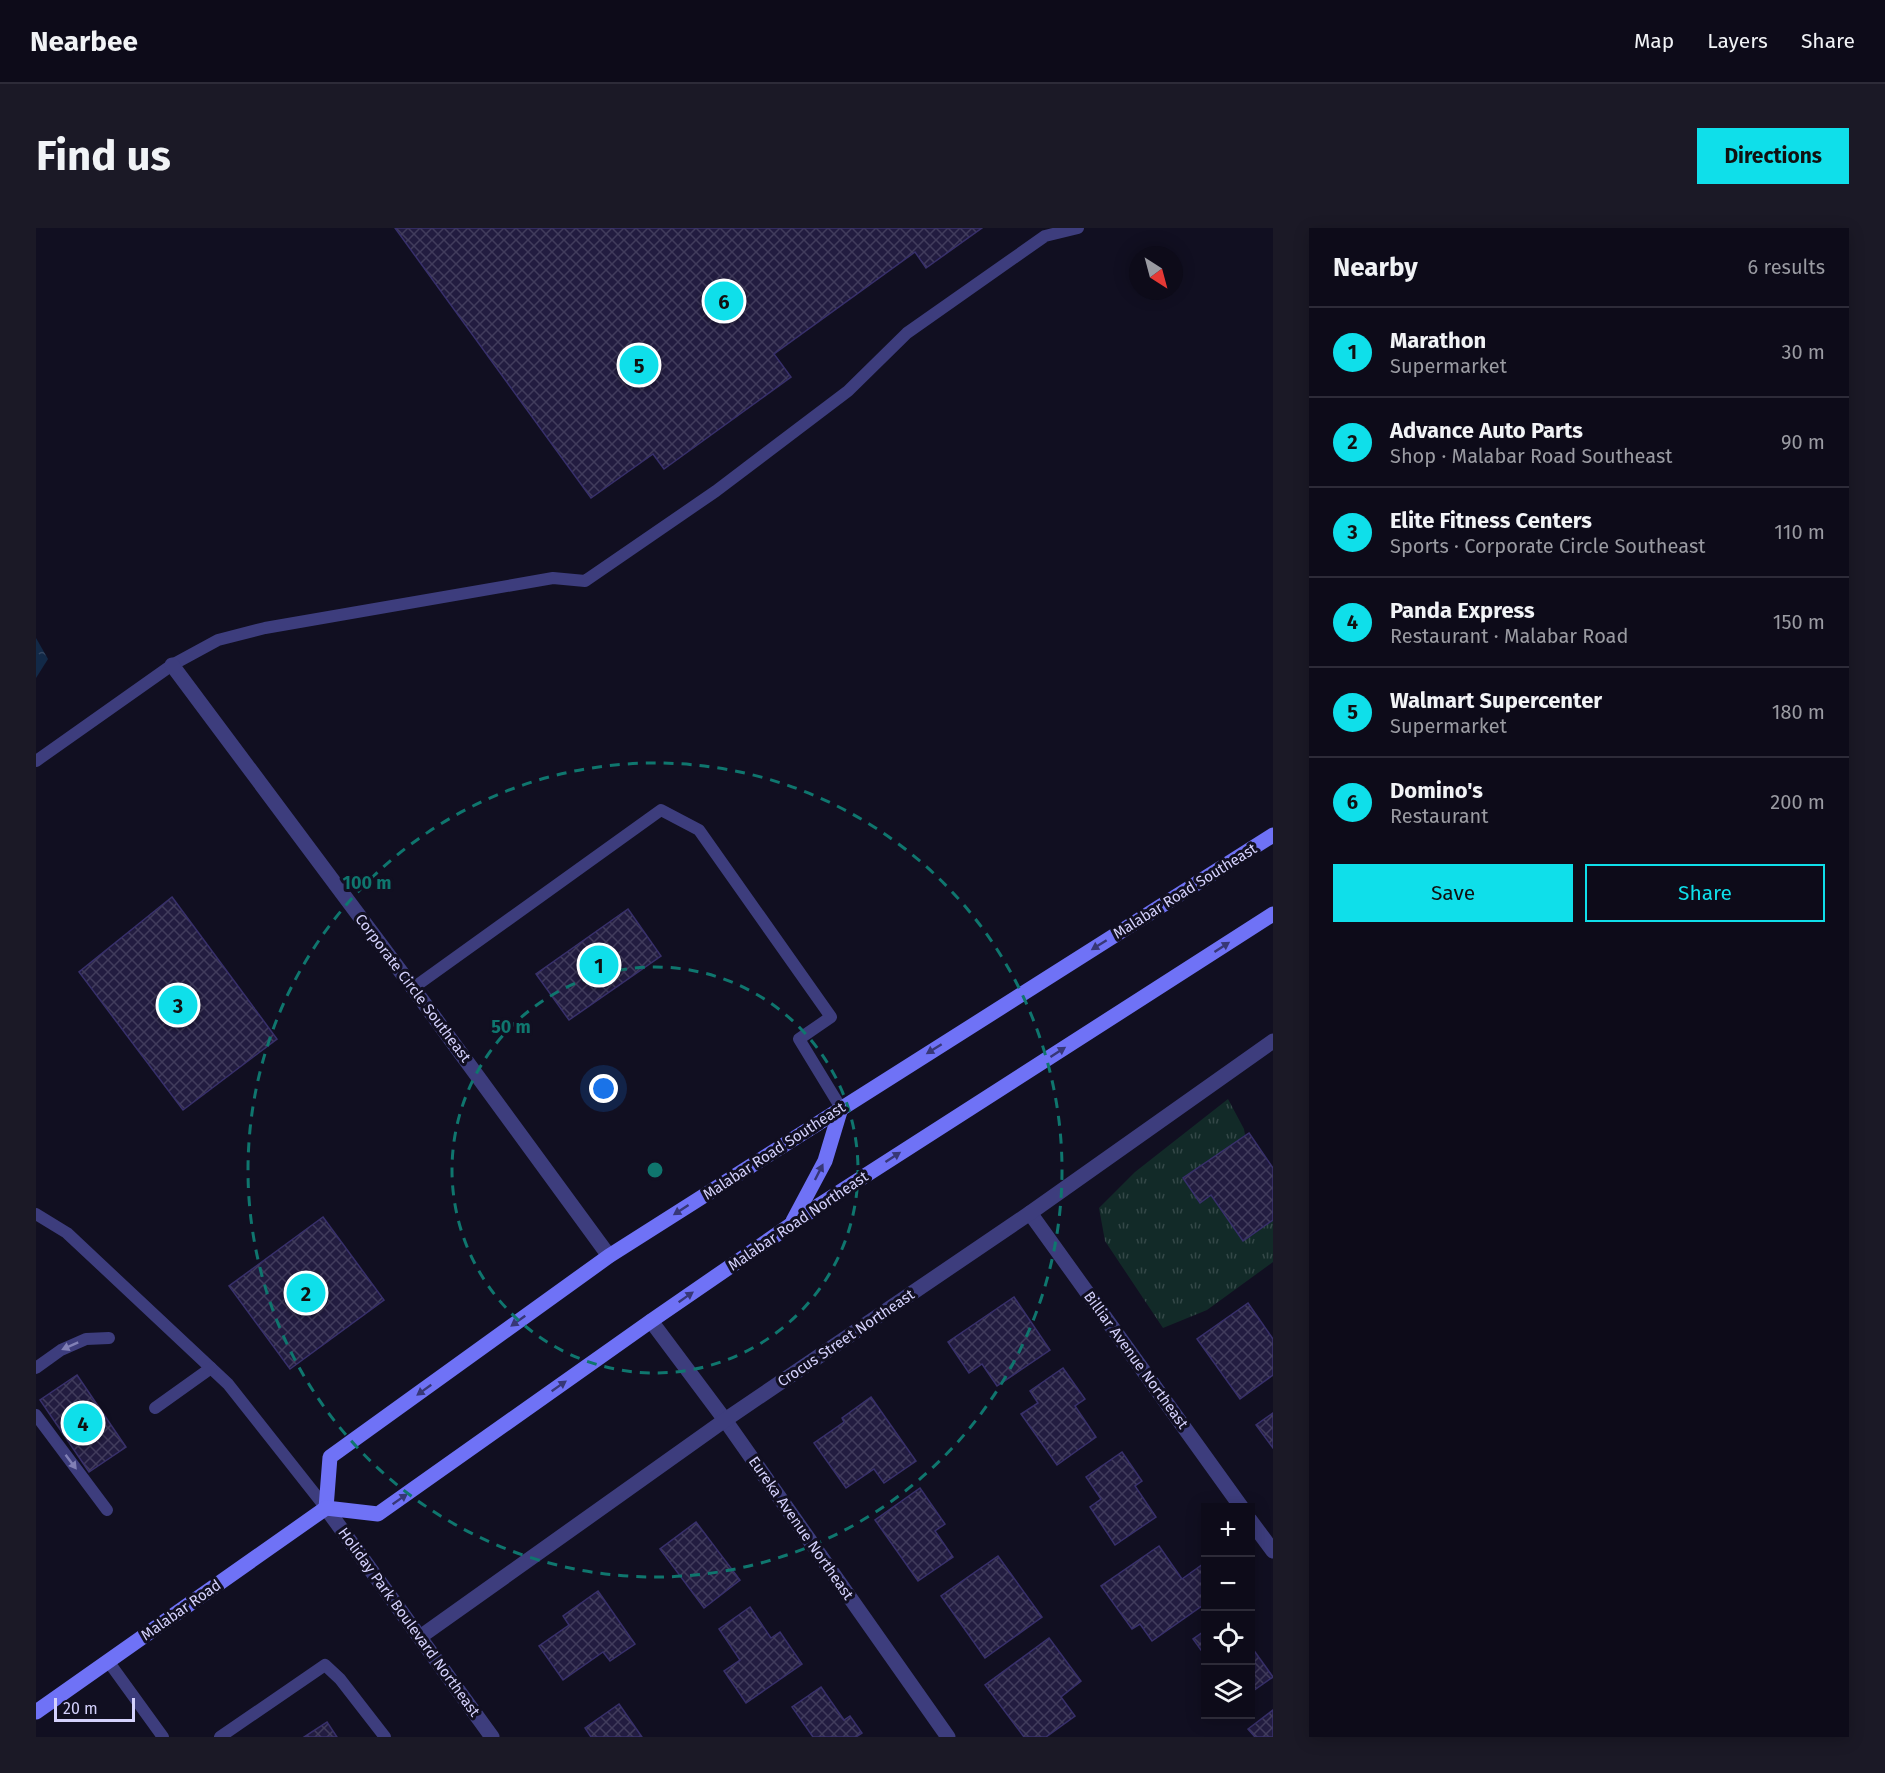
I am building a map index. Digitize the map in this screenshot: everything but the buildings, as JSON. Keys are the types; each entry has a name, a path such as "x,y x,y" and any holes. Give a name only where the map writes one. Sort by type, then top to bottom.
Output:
{"main road":[{"name":"Malabar Road Southeast","path":"326,1508 330,1457 609,1256 1273,835"},
{"name":"Malabar Road Northeast","path":"326,1508 378,1514 792,1224 1273,914"},
{"path":"792,1224 825,1161 841,1108"},
{"name":"Malabar Road","path":"36,1712 326,1508"}],"street":[{"name":"Corporate Circle Southeast","path":"172,665 609,1256"},
{"name":"Crocus Street Northeast","path":"420,1637 725,1420 1030,1213 1273,1041"},
{"name":"Billiar Avenue Northeast","path":"1030,1213 1238,1503"},
{"name":"Eureka Avenue Northeast","path":"651,1321 725,1420 948,1737"},
{"name":"Holiday Park Boulevard Northeast","path":"326,1508 492,1737"},
{"path":"1255,1526 1273,1551"}],"lane":[{"path":"36,760 172,665 218,640 265,628 553,578 585,581 716,491 848,391 907,333 1045,236 1078,228"},
{"path":"413,988 661,810 699,830 831,1017 799,1039 841,1108"},
{"path":"36,1214 67,1233 228,1384 326,1508"},
{"path":"36,1368 61,1350 86,1339 109,1338"},
{"path":"155,1408 211,1368"},
{"path":"36,1415 107,1510"},
{"path":"108,1661 163,1737"},
{"path":"220,1737 325,1665 340,1679 385,1737"}],"green space":[{"path":"1228,1099 1244,1129 1249,1158 1273,1191 1273,1262 1207,1310 1163,1328 1105,1241 1099,1208 1135,1172"}],"water":[{"path":"36,638 48,659 36,678"}],"place":[{"name":"Domino's","path":"724,301"},
{"name":"Walmart Supercenter","path":"639,365"},
{"name":"Marathon","path":"599,965"},
{"name":"Elite Fitness Centers","path":"178,1005"},
{"name":"Advance Auto Parts","path":"306,1293"},
{"name":"Panda Express","path":"83,1423"}]}
